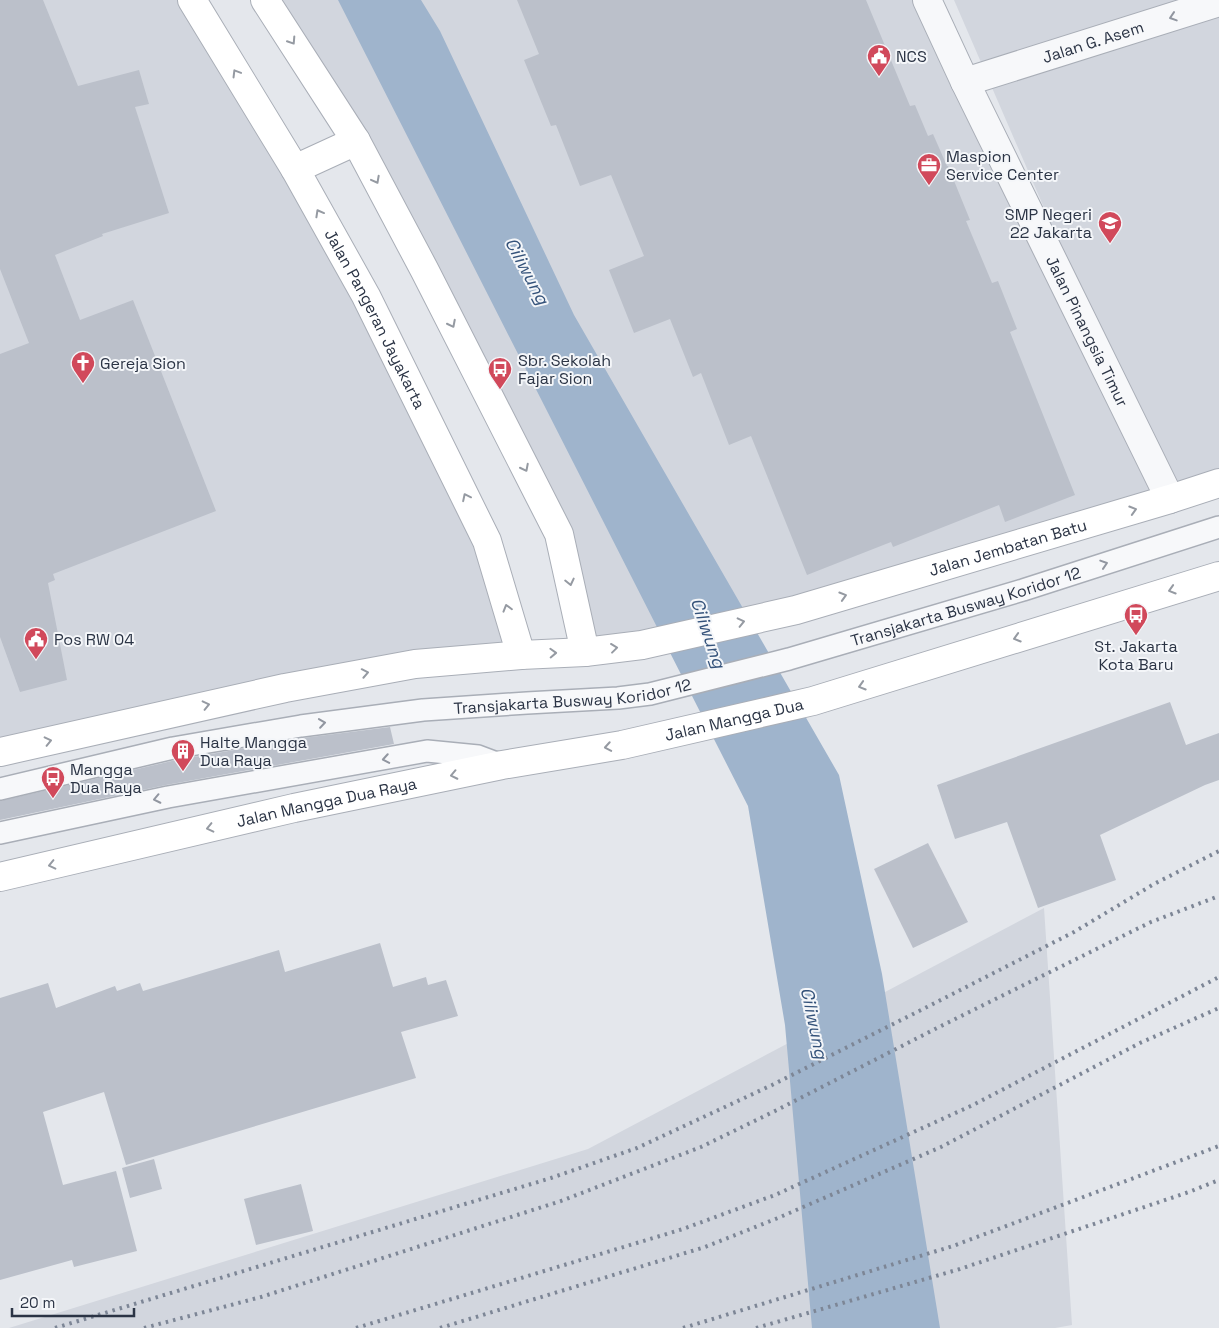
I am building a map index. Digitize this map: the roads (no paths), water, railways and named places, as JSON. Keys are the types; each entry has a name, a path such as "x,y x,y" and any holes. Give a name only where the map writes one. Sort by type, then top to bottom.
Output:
{"main road":[{"name":"Jalan Pangeran Jayakarta","path":"192,0 295,169 366,296 488,541 520,655"},
{"path":"0,752 285,688 415,664 520,655 585,652 559,534 425,271 356,141 265,0"},
{"path":"295,169 356,141"},
{"name":"Jalan Jembatan Batu","path":"585,652 642,645 796,610 1219,483"},
{"name":"Jalan Mangga Dua","path":"656,737 813,701 1219,576"},
{"name":"Jalan Mangga Dua Raya","path":"0,877 294,808 502,765 622,745 656,737"}],"street":[{"name":"Jalan Pinangsia Timur","path":"928,0 966,82 1170,499"},
{"name":"Jalan G. Asem","path":"966,82 1219,2"}],"lane":[{"name":"Transjakarta Busway Koridor 12","path":"0,789 173,748 301,726 423,710 618,698 650,694 789,659 1023,590 1219,527"},
{"path":"0,833 168,797 428,751 478,756 502,765"}],"water":[{"name":"Ciliwung","path":"338,0 421,0 440,31 574,315 839,775 882,974 940,1328 812,1328 785,1025 748,806"}],"railway":[{"path":"55,1328 551,1178 637,1148 772,1085 1074,932 1154,884 1219,851"},
{"path":"144,1328 261,1297 561,1201 701,1147 1151,922 1219,896"},
{"path":"356,1328 683,1229 775,1195 973,1105 1219,977"},
{"path":"440,1328 705,1247 778,1218 941,1147 1140,1043 1219,1008"},
{"path":"683,1328 953,1246 1219,1146"},
{"path":"756,1328 960,1269 1189,1192 1219,1180"}],"place":[{"name":"NCS","path":"879,77"},
{"name":"Maspion Service Center","path":"929,186"},
{"name":"SMP Negeri 22 Jakarta","path":"1110,244"},
{"name":"Gereja Sion","path":"83,384"},
{"name":"Sbr. Sekolah Fajar Sion","path":"500,390"},
{"name":"St. Jakarta Kota Baru","path":"1136,636"},
{"name":"Pos RW 04","path":"36,660"},
{"name":"Halte Mangga Dua Raya","path":"183,772"},
{"name":"Mangga Dua Raya","path":"53,799"}]}
